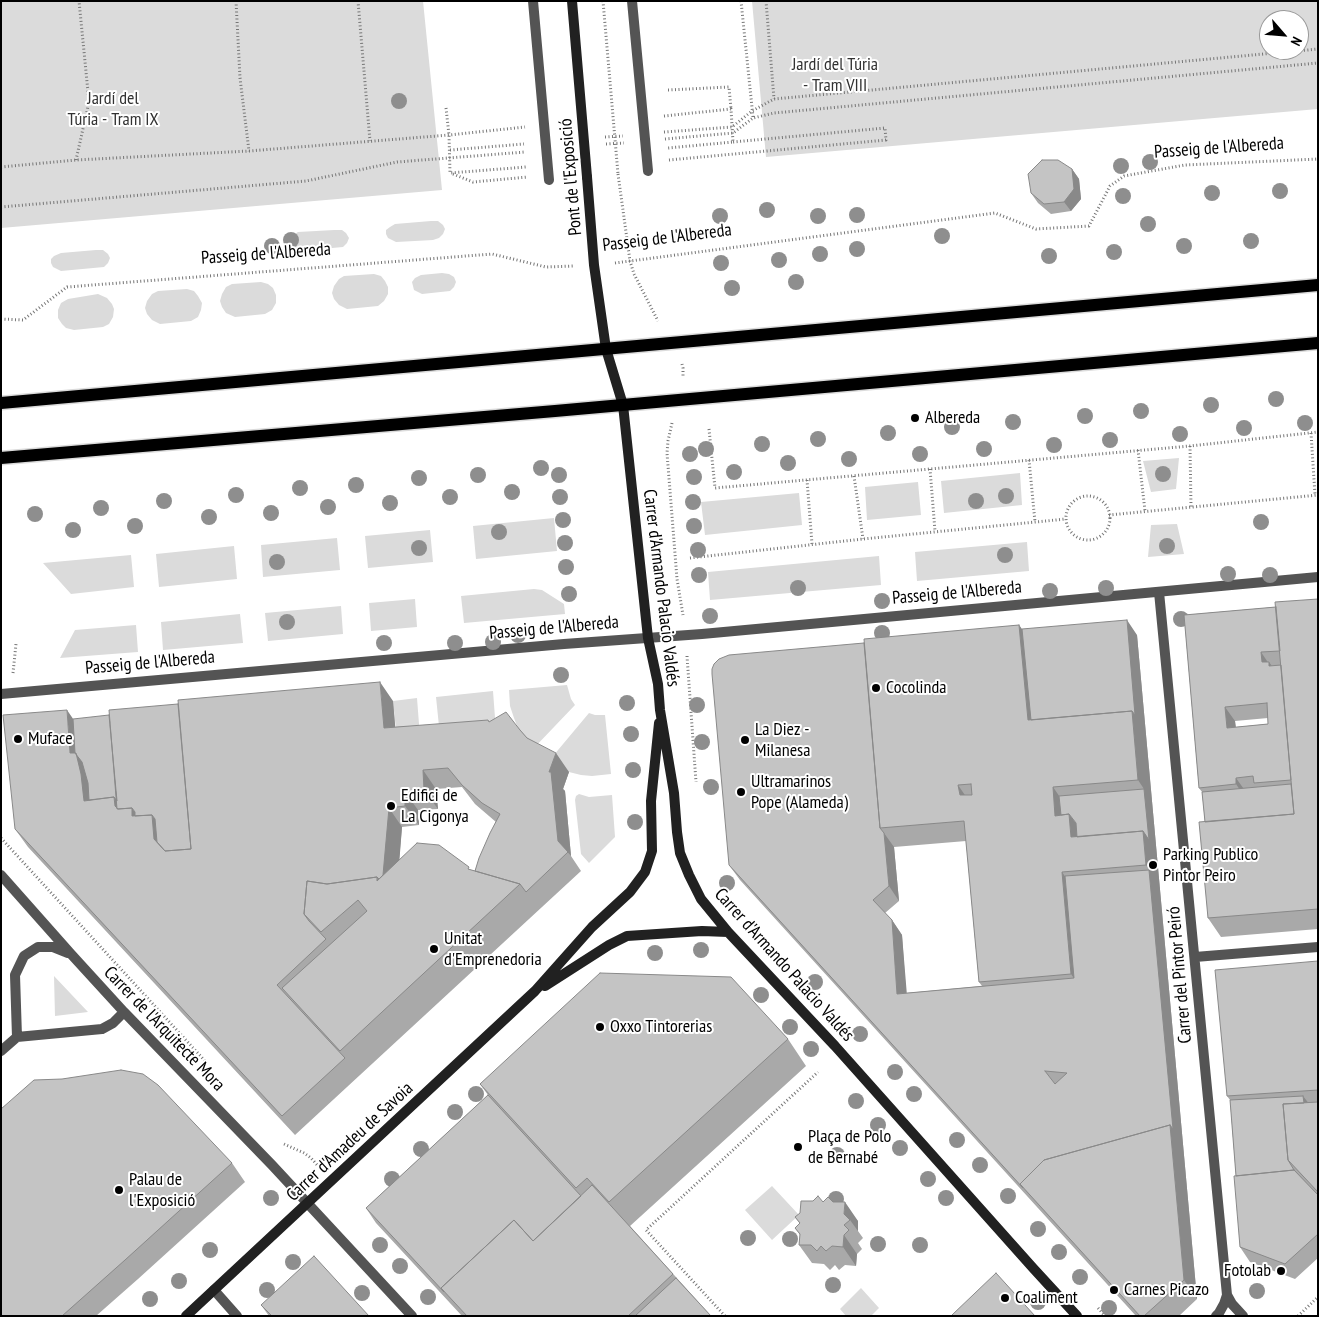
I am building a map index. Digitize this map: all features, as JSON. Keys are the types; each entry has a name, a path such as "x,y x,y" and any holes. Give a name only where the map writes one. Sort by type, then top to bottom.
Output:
{"main road":[{"path":"1,403 1318,285"},
{"path":"1,458 1318,343"}],"street":[{"name":"Pont de l'Exposició","path":"533,1 549,180"},
{"name":"Pont de l'Exposició","path":"572,1 594,265 606,349"},
{"path":"632,1 648,166"},
{"name":"Carrer d'Armando Palacio Valdés","path":"606,349 623,404 648,638 658,684 660,710 674,793 680,853 701,899 728,932 841,1053 1077,1316"},
{"name":"Passeig de l'Albereda","path":"1,694 564,644 686,635 1318,577"},
{"name":"Carrer del Pintor Peiró","path":"1159,592 1226,1295"},
{"name":"Carrer d'Amadeu de Savoia","path":"186,1316 536,991 592,927 630,892 645,872 652,851 651,801 660,710"},
{"name":"Carrer de l'Arquitecte Mora","path":"1,875 124,1012 412,1316"},
{"name":"Carrer d'Amadeu de Savoia","path":"536,991 627,936 702,931 728,932"},
{"path":"1195,957 1318,946"},
{"path":"17,1037 15,975 24,956 38,948 53,947 71,954"},
{"path":"1,1051 17,1037 102,1029 113,1023 124,1012"},
{"path":"214,1290 237,1316"},
{"path":"1216,1316 1224,1304 1226,1295"},
{"path":"1226,1295 1243,1316"}],"path":[{"path":"76,160 89,102 79,1"},
{"path":"236,1 240,78 249,151"},
{"path":"358,1 370,141"},
{"path":"602,1 618,174 630,261 634,274 683,368 683,378 668,441 667,453 677,578 686,635 697,788"},
{"path":"741,1 753,118"},
{"path":"766,1 774,98"},
{"path":"664,132 732,126 774,98 1318,49"},
{"path":"668,90 728,87 734,142"},
{"path":"446,108 450,173"},
{"path":"656,117 731,109"},
{"path":"1,167 76,160 249,151 530,127"},
{"path":"648,166 886,140 885,128 668,148"},
{"path":"596,138 625,136"},
{"path":"450,150 528,144"},
{"name":"Passeig de l'Albereda","path":"1,319 23,320 67,287 492,254 546,267 594,265 995,214 1036,229 1089,226 1110,186 1124,176 1185,165 1318,159"},
{"path":"450,173 527,167"},
{"path":"450,173 473,182 537,176"},
{"path":"709,429 715,488 1190,446 1318,432"},
{"path":"1109,514 1316,495 1311,433"},
{"path":"1190,446 1191,507"},
{"path":"1138,450 1145,511"},
{"path":"1029,460 1035,522"},
{"path":"930,469 935,531"},
{"path":"854,476 862,538"},
{"path":"806,480 812,544"},
{"path":"1086,496 1099,499 1105,504 1109,514 1109,524 1106,531 1101,536 1088,540 1080,539 1074,535 1066,519 1073,503 1086,496"},
{"path":"690,558 862,538 1066,519"},
{"path":"1,838 207,1064"},
{"path":"725,1316 646,1230 818,1072"},
{"path":"280,1143 311,1158 332,1181"},
{"path":"1298,1316 1318,1297"},
{"path":"1092,1301 1105,1316"}],"green space":[{"name":"Jardí del Túria - Tram IX","path":"1,1 423,1 442,190 1,228"},
{"name":"Jardí del Túria - Tram VIII","path":"752,1 1318,1 1318,109 766,157"},
{"path":"438,221 445,229 439,238 433,240 396,242 388,238 386,234 386,230 395,224"},
{"path":"342,230 349,238 343,247 299,251 291,247 290,239 298,232"},
{"path":"103,250 110,258 104,267 61,271 53,267 51,263 51,259 54,256 61,253"},
{"path":"442,273 454,277 456,282 450,291 422,294 414,290 412,282 415,278 421,275"},
{"path":"374,274 381,276 388,287 388,294 378,306 347,309 339,305 334,299 332,293 339,279 344,276"},
{"path":"261,282 273,288 276,295 276,303 272,310 265,314 235,317 226,313 220,301 226,287 232,284"},
{"path":"187,289 194,291 202,303 198,317 191,321 160,324 152,320 147,314 145,308 152,294 158,291"},
{"path":"98,294 107,298 114,309 113,317 109,324 103,327 74,330 66,328 62,324 58,318 58,310 61,303 68,299"},
{"path":"1179,458 1176,489 1151,492 1143,461"},
{"path":"1020,473 1022,505 944,513 941,481"},
{"path":"918,482 921,515 867,520 865,487"},
{"path":"799,493 802,525 705,535 701,502"},
{"path":"554,518 557,551 476,559 473,526"},
{"path":"1177,524 1184,554 1148,557 1151,525"},
{"path":"430,530 433,562 368,568 365,536"},
{"path":"337,538 340,570 263,577 261,545"},
{"path":"1027,542 1029,571 917,581 915,552"},
{"path":"234,546 237,579 159,587 156,554"},
{"path":"131,555 134,587 71,594 43,563"},
{"path":"879,556 881,585 710,600 708,572"},
{"path":"534,589 542,590 564,604 565,614 464,623 461,596"},
{"path":"415,599 417,627 371,631 369,603"},
{"path":"341,606 343,634 268,641 265,613"},
{"path":"240,614 243,643 163,650 161,622"},
{"path":"136,625 138,652 60,658 75,630"},
{"path":"567,685 575,705 533,749 519,731 510,706 509,690"},
{"path":"493,691 496,731 440,736 436,697"},
{"path":"417,698 420,737 397,739 393,701"},
{"path":"589,713 605,715 611,774 581,775 569,772 548,762"},
{"path":"579,794 589,797 612,795 615,837 589,863 581,854 575,800"},
{"path":"54,976 88,1012 55,1016"},
{"path":"772,1186 799,1215 772,1240 745,1210"},
{"path":"861,1288 879,1308 871,1316 846,1316 840,1309"}],"building":[{"path":"1042,160 1058,160 1072,169 1074,189 1064,202 1044,204 1031,193 1028,174"},
{"path":"1318,599 1318,909 1208,918 1199,822 1294,814 1275,602"},
{"path":"1276,607 1280,651 1261,652 1262,662 1269,662 1269,666 1281,665 1291,780 1254,783 1253,776 1236,778 1236,784 1199,788 1184,615","holes":["1267,703 1268,724 1227,728 1225,707"]},
{"path":"1127,620 1135,715 1132,711 1031,720 1022,629"},
{"path":"1019,625 1028,720 1132,711 1138,780 1053,787 1055,816 1069,814 1071,837 1143,831 1146,865 1062,872 1071,974 979,982 964,821 880,828 864,639","holes":["971,784 972,795 960,795 958,785"]},
{"path":"864,643 880,828 884,833 889,886 873,900 892,920 897,994 1074,978 1065,876 1149,870 1173,1129 1170,1125 1044,1160 1020,1184 1023,1188 729,865 712,669 719,659 729,655","holes":["1045,1071 1067,1073 1055,1084"]},
{"path":"380,682 384,728 488,720 489,722 506,712 527,738 556,753 549,772 551,772 558,841 568,852 526,892 520,884 475,871 479,858 500,814 482,803 462,785 448,768 423,770 424,790 405,792 405,806 389,808 383,875 379,879 377,877 327,884 307,881 304,914 326,939 277,985 345,1058 282,1116 15,829 3,715 67,710 70,753 76,753 84,801 114,797 115,806 118,809 132,808 132,816 152,815 154,839 165,851 191,849 178,700"},
{"path":"178,704 191,849 165,851 157,842 155,819 152,815 135,816 132,808 117,809 109,710"},
{"path":"109,715 117,801 114,797 89,800 88,783 82,762 75,753 73,719"},
{"path":"1291,784 1294,814 1205,822 1202,792"},
{"path":"1144,789 1149,840 1143,831 1077,837 1076,823 1069,814 1061,815 1059,796"},
{"path":"417,843 439,845 469,867 468,869 520,884 340,1051 282,988 367,911 358,900 321,932 304,914 307,881 327,884 377,877 377,881"},
{"path":"1318,961 1318,1090 1227,1096 1215,970"},
{"path":"600,973 731,977 788,1039 609,1202 587,1178 576,1188 480,1084"},
{"name":"Palau de l'Exposició","path":"121,1070 143,1074 158,1085 232,1163 62,1316 1,1316 1,1109 34,1080 62,1079"},
{"path":"488,1095 581,1196 533,1241 514,1220 441,1288 444,1292 366,1208"},
{"path":"1303,1096 1304,1103 1283,1104 1288,1160 1294,1170 1236,1176 1230,1100"},
{"path":"1318,1102 1318,1192 1288,1160 1283,1104"},
{"path":"1170,1125 1184,1280 1144,1316 1140,1316 1020,1184 1044,1160"},
{"path":"1294,1170 1318,1195 1318,1234 1285,1264 1240,1247 1234,1176"},
{"path":"592,1185 673,1274 628,1316 467,1316 441,1288 514,1220 533,1241"},
{"path":"818,1196 823,1202 828,1197 833,1202 845,1202 844,1214 850,1220 844,1225 849,1230 844,1235 843,1247 832,1246 826,1251 821,1246 817,1251 811,1245 799,1245 800,1234 795,1228 800,1223 795,1217 800,1213 801,1201 813,1201"},
{"path":"314,1256 369,1316 272,1316 261,1305"},
{"path":"996,1273 1035,1316 952,1316 952,1315"},
{"path":"676,1278 711,1316 635,1316"}],"place":[{"name":"Albereda","path":"915,418"},
{"name":"Cocolinda","path":"876,688"},
{"name":"Muface","path":"18,739"},
{"name":"La Diez - Milanesa","path":"745,740"},
{"name":"Ultramarinos Pope (Alameda)","path":"741,792"},
{"name":"Edifici de La Cigonya","path":"391,806"},
{"name":"Parking Publico Pintor Peiro","path":"1153,865"},
{"name":"Unitat d'Emprenedoria","path":"434,949"},
{"name":"Oxxo Tintorerias","path":"600,1027"},
{"name":"Plaça de Polo de Bernabé","path":"798,1147"},
{"name":"Palau de l'Exposició","path":"119,1190"},
{"name":"Fotolab","path":"1281,1271"},
{"name":"Carnes Picazo","path":"1114,1290"},
{"name":"Coaliment","path":"1005,1298"}]}
